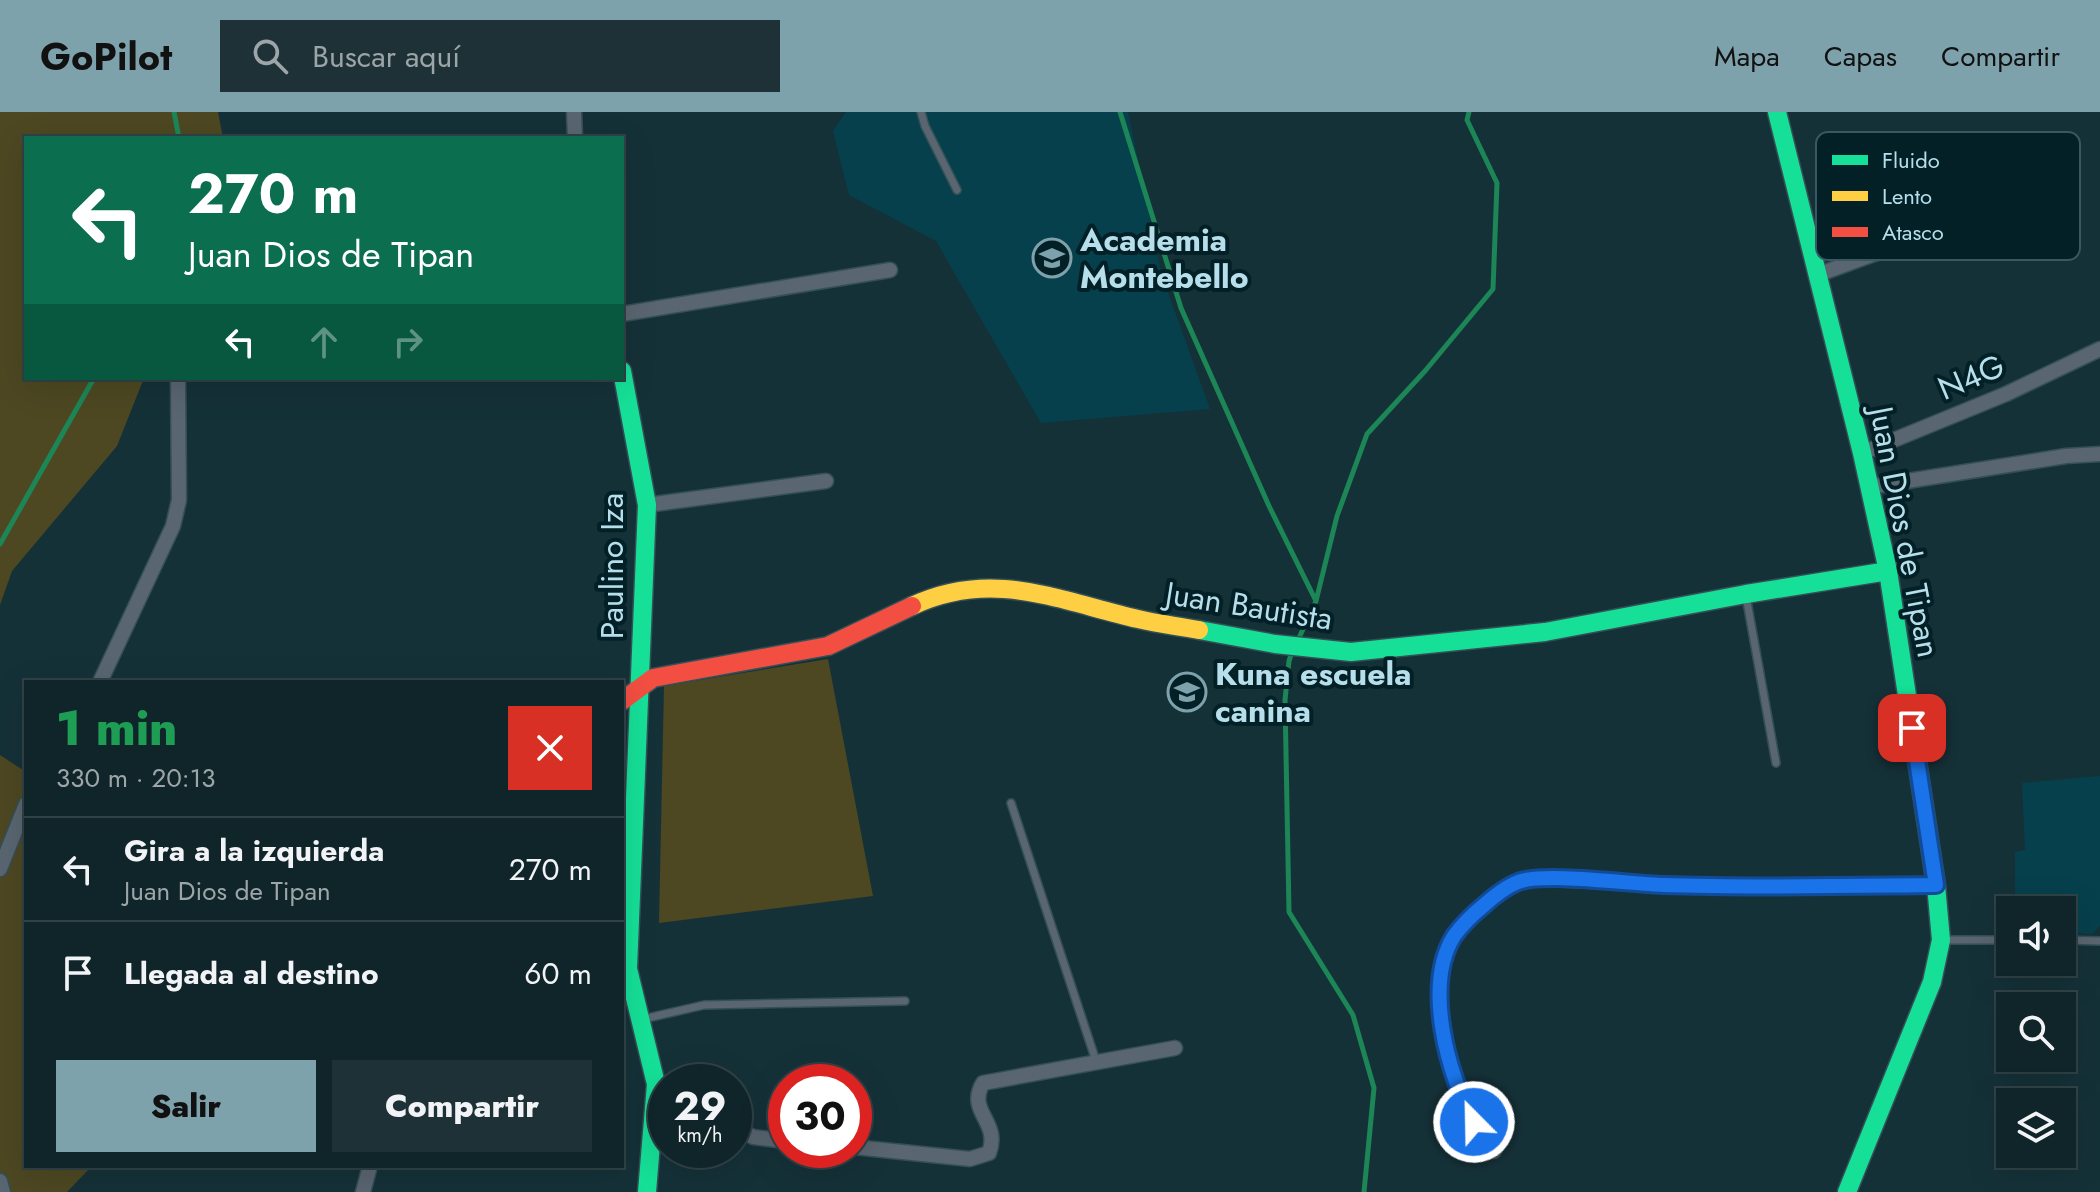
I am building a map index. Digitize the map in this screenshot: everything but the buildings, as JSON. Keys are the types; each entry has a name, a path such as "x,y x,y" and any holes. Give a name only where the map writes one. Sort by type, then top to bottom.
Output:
{"street":[{"path":"574,112 575,136"},
{"name":"Juan Dios de Tipan","path":"1777,112 1862,453 1888,571 1936,885 1941,940 1932,982 1847,1192"},
{"path":"1817,275 1858,260"},
{"path":"624,314 890,270"},
{"name":"N4G","path":"1862,453 2006,394 2100,349"},
{"path":"101,680 173,526 179,500 178,380"},
{"name":"Paulino Iza","path":"624,380 647,505 628,969 654,1064"},
{"path":"1869,487 2066,456 2100,454"},
{"path":"647,505 826,481"},
{"name":"Juan Bautista","path":"624,699 653,678 828,646 936,595 1000,588 1049,594 1138,619 1275,644 1351,652 1545,632 1888,571"},
{"path":"0,869 24,809"},
{"path":"1494,1151 1463,1102 1447,1050 1440,1007 1441,967 1453,938 1468,919 1505,888 1532,878 1696,886 1936,885"},
{"path":"872,1149 970,1159 983,1157 989,1153 993,1142 992,1133 977,1103 977,1094 983,1083 1175,1048"},
{"path":"363,1192 369,1168"},
{"name":"Paulino Iza","path":"647,1192 650,1168"},
{"path":"0,1181 3,1192"}],"lane":[{"path":"921,112 957,190"},
{"path":"1746,594 1776,763"},
{"path":"1011,803 1096,1061"},
{"path":"1941,940 1996,940"},
{"path":"2076,940 2100,941"},
{"path":"640,1020 704,1005 905,1001"}],"shaded area":[{"path":"0,112 218,112 223,136 24,136 24,380 143,380 117,446 12,571 0,605"},
{"name":"Academia Montebello","path":"846,112 1128,112 1162,276 1210,409 1041,423 936,241 849,195 833,131"},
{"path":"828,659 873,896 659,923 664,686"},
{"path":"0,755 24,771 24,1168 90,1168 67,1192 0,1192"},
{"path":"2100,776 2100,926 2092,934 2076,933 2076,896 2015,896 2015,852 2025,850 2022,783"}],"waterway":[{"path":"174,112 179,136"},
{"path":"1120,112 1181,308 1269,506 1316,601 1298,640"},
{"path":"1316,601 1337,516 1367,434 1425,371 1493,289 1497,183 1467,120 1469,112"},
{"path":"0,544 93,380"},
{"path":"1292,652 1285,700 1289,912 1353,1015 1374,1088 1364,1192"}],"traffic: fast":[{"path":"1777,112 1862,453 1888,571 1936,885 1941,940 1932,982 1847,1192"},
{"path":"624,380 647,505 628,969 656,1084 647,1192"},
{"path":"1199,630 1275,644 1351,652 1545,632 1888,571"}],"traffic: slow":[{"path":"912,606 970,589 998,589 1053,597 1146,621 1199,630"}],"traffic: jam":[{"path":"624,700 653,678 828,646 912,606"}],"place":[{"name":"Academia Montebello","path":"1052,258"},
{"name":"Kuna escuela canina","path":"1187,692"}],"route":[{"path":"1474,1122 1463,1102 1447,1050 1440,1007 1441,967 1453,938 1488,901 1518,881 1532,878 1696,886 1936,885 1912,728"}]}
